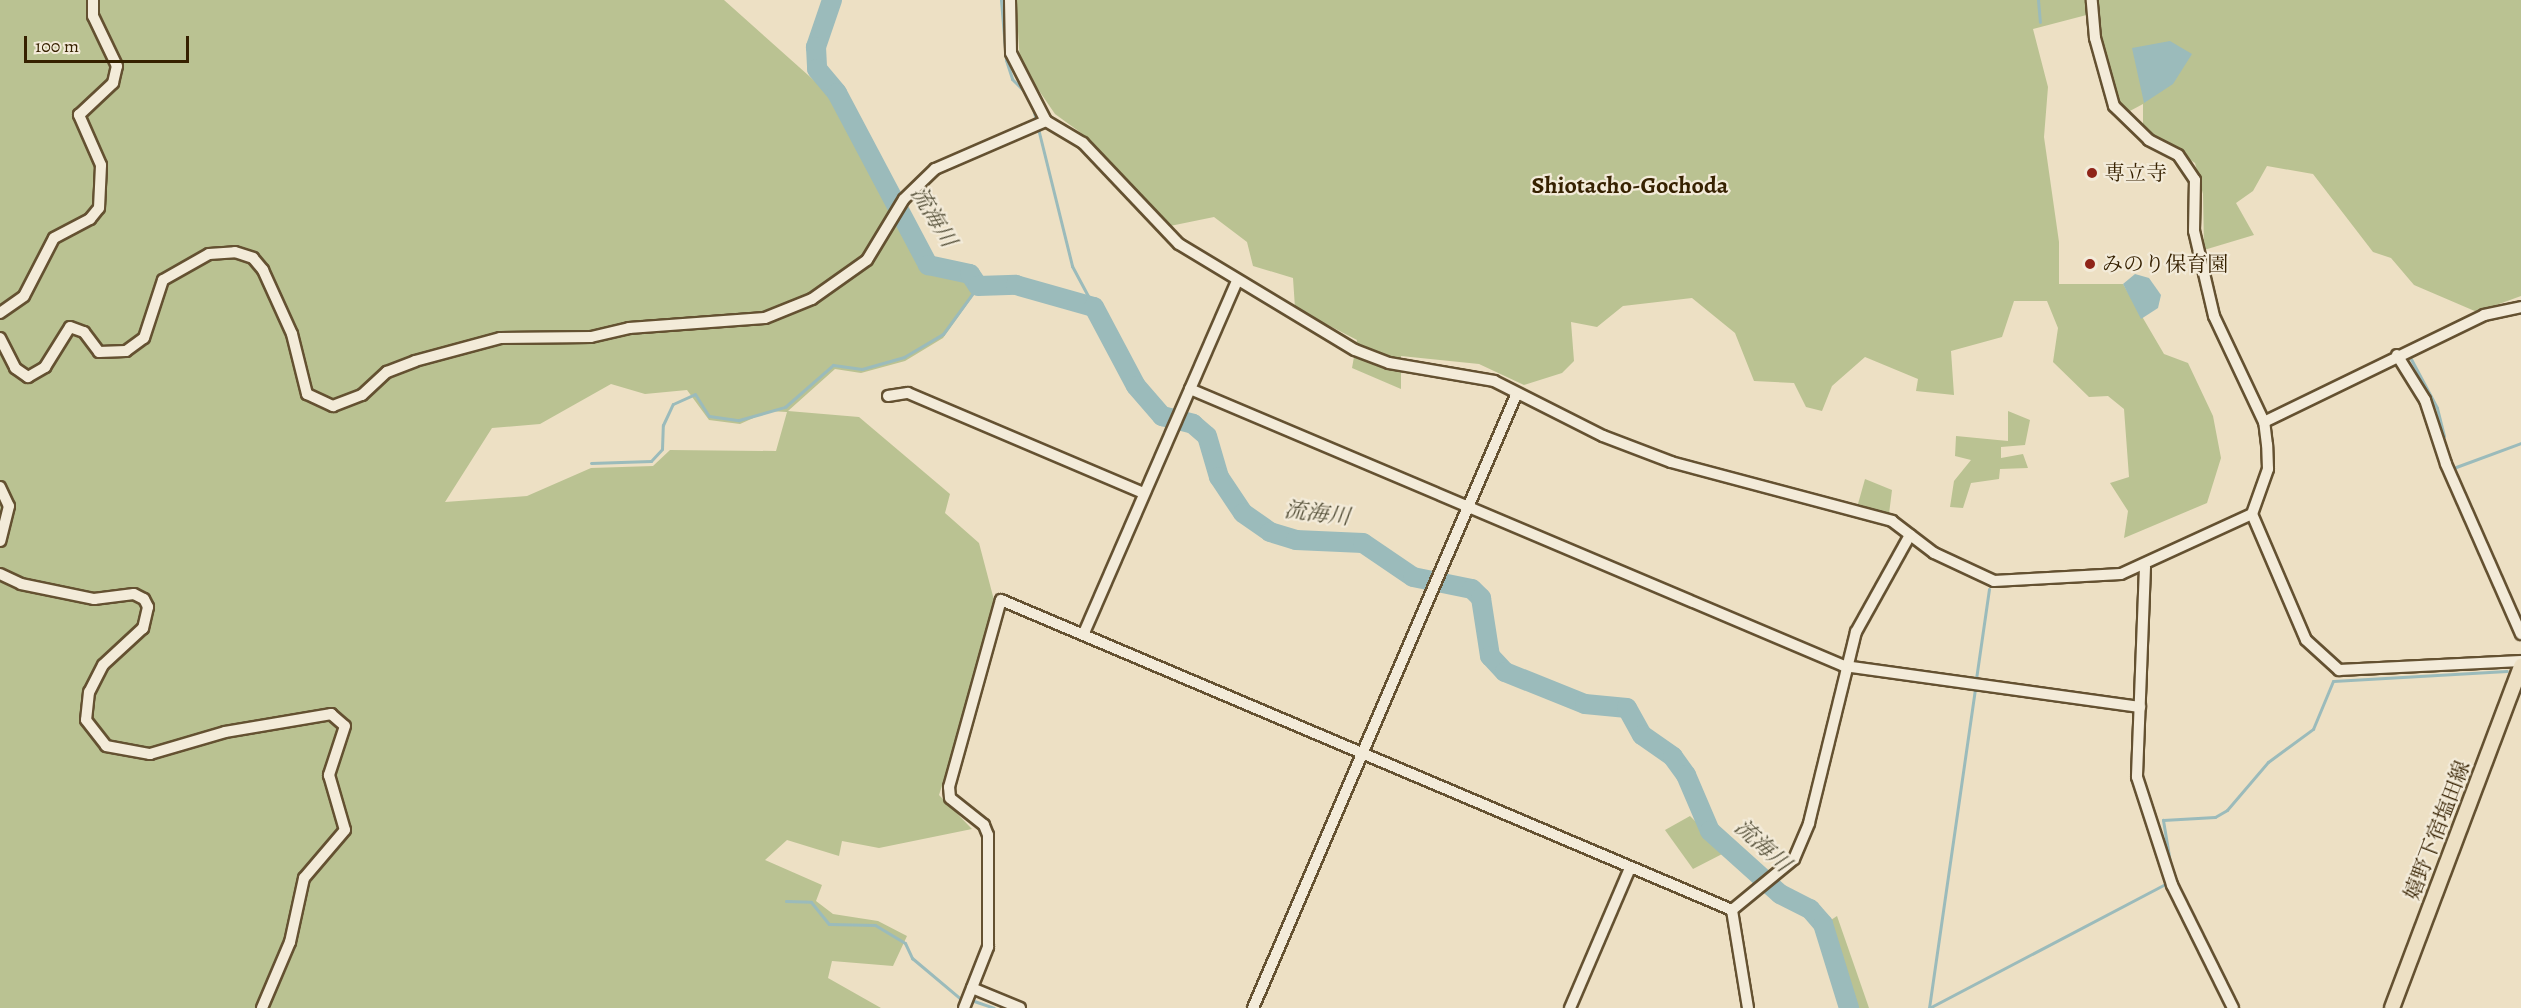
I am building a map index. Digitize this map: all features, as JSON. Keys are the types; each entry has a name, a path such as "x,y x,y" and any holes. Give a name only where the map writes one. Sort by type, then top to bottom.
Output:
{"main road":[{"name":"嬉野下宿塩田線","path":"2392,1008 2521,666"}],"street":[{"path":"0,313 24,296 54,238 90,219 99,208 100,165 79,115 113,83 117,66 93,16 93,0"},
{"path":"1010,0 1011,53 1046,121 1083,143 1179,244 1236,283 1380,360 1472,374 1671,462 1829,501 1892,521 1962,569 1994,581 2039,582 2145,567 2252,514"},
{"path":"2092,0 2094,38 2114,106 2149,140 2183,160 2194,180 2194,231 2214,316 2264,423 2268,469 2252,514 2306,640 2339,670 2521,661"},
{"path":"0,338 15,368 28,377 45,367 70,327 84,332 99,352 126,351 144,338 158,288 172,272 209,254 246,254 262,270 292,334 307,394 333,406 362,395 387,372 415,361 500,338 591,337 787,312 867,260 895,218 904,199 935,169 1030,125 1046,121"},
{"path":"1084,633 1236,283"},
{"path":"2264,423 2397,355 2451,336 2484,315 2521,307"},
{"path":"2397,355 2425,400 2446,465 2521,634"},
{"path":"1190,389 1844,666 2140,706"},
{"path":"888,396 908,393 1144,493"},
{"path":"1253,1008 1517,393"},
{"path":"0,487 9,506 0,541"},
{"path":"1732,910 1794,859 1809,823 1844,666 1856,632 1910,535"},
{"path":"2145,567 2138,777 2170,881 2233,1008"},
{"path":"0,574 21,584 94,599 134,594 144,599 148,607 143,628 104,666 89,692 86,720 106,746 150,754 225,732 331,714 345,726 329,775 345,830 304,878 290,942 262,1008"},
{"path":"964,1008 988,946 988,835 984,825 950,798 949,787 1001,600 1084,633 1732,910"},
{"path":"1570,1008 1630,868"},
{"path":"1732,910 1748,1008"},
{"path":"972,988 1020,1008"}],"green space":[{"path":"0,0 724,0 836,100 923,268 968,277 975,293 943,338 905,361 861,373 835,369 788,411 859,417 950,494 945,513 979,543 994,600 986,652 939,795 972,829 879,848 842,841 839,856 787,840 765,860 822,885 816,901 833,914 878,921 907,936 893,966 832,961 828,978 881,1008 0,1008","holes":["611,384 645,394 687,390 709,420 740,424 769,411 787,412 776,451 670,450 653,466 591,468 527,496 445,502 492,428 540,424"]},
{"path":"1016,0 2521,0 2521,296 2477,312 2414,285 2391,258 2373,252 2313,174 2267,166 2253,191 2236,203 2254,235 2204,250 2203,194 2195,163 2143,129 2143,104 2128,112 2112,100 2098,12 2033,29 2048,87 2044,137 2059,242 2059,284 2123,284 2164,354 2188,363 2213,416 2221,458 2207,503 2124,538 2128,511 2110,483 2129,477 2124,409 2108,396 2089,397 2053,362 2058,328 2047,301 2014,301 2002,337 1951,351 1954,395 1916,391 1918,379 1865,357 1832,386 1822,411 1806,407 1794,383 1754,381 1735,333 1692,298 1623,306 1597,327 1571,322 1574,361 1562,373 1524,385 1479,364 1401,356 1401,389 1352,368 1357,340 1295,308 1293,278 1253,266 1247,242 1214,217 1170,226 1088,138 1055,114 1020,63"},
{"path":"2008,411 2030,420 2025,445 2001,447 2001,458 2023,454 2028,468 2000,469 1999,479 1971,483 1963,508 1950,507 1954,481 1971,460 1955,456 1956,436 2008,441"},
{"path":"1865,479 1892,490 1889,514 1858,504"},
{"path":"1690,816 1726,852 1693,869 1665,830"},
{"path":"1837,916 1869,1008 1853,1008 1828,922"}],"water":[{"path":"2170,41 2192,54 2173,84 2144,103 2132,48"},
{"path":"2135,274 2149,278 2161,295 2158,308 2141,319 2123,284"}],"waterway":[{"name":"流海川","path":"832,0 816,47 817,69 837,93 928,265 970,274 978,286 1016,285 1094,307 1136,386 1162,416 1193,424 1207,436 1219,477 1243,513 1270,532 1296,540 1363,543 1413,577 1472,589 1481,598 1490,656 1505,672 1585,704 1627,708 1642,735 1673,757 1686,775 1710,831 1780,894 1810,909 1823,924 1849,1008"},
{"path":"1001,0 1006,60 1012,79 1026,93"},
{"path":"2038,0 2040,22"},
{"path":"1032,104 1072,266 1094,307"},
{"path":"591,463 651,461 662,449 663,425 673,404 695,394 709,416 739,420 785,407 833,365 862,369 904,357 943,334 978,286"},
{"path":"2411,359 2437,408 2444,436"},
{"path":"2456,467 2521,443"},
{"path":"1976,679 1989,589"},
{"path":"2173,880 2163,820 2215,817 2227,810 2268,762 2313,729 2333,681 2507,671"},
{"path":"1929,1008 1975,689"},
{"path":"1929,1008 2167,883"},
{"path":"786,901 811,902 829,924 875,925 905,943 912,958 962,1000"},
{"path":"974,1001 994,1008"}],"place":[{"name":"専立寺","path":"2092,173"},
{"name":"みのり保育園","path":"2090,264"}],"district":[{"name":"Shiotacho-Gochoda","path":"1630,186"}]}
